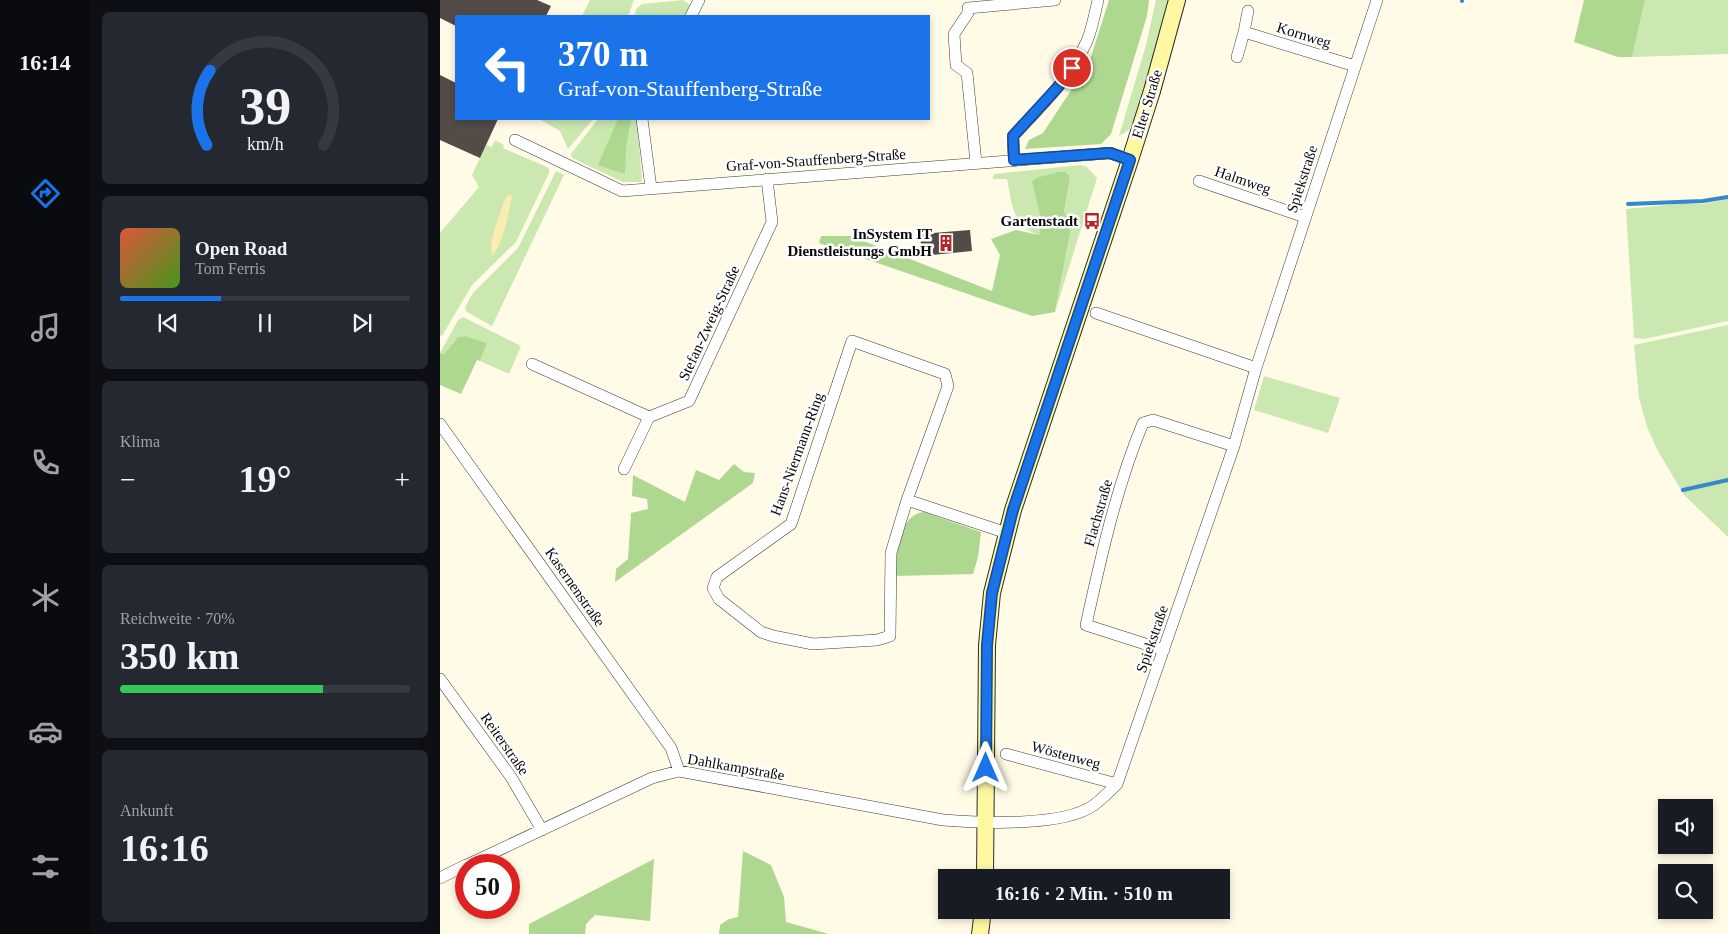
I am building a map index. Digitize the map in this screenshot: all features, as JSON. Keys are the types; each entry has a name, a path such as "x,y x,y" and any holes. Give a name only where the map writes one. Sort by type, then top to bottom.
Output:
{"main road":[{"name":"Elter Straße","path":"985,869 987,645 992,593 1007,533 1130,160 1152,91 1177,0"},
{"path":"980,934 982,919"}],"street":[{"path":"691,15 698,0"},
{"path":"976,163 967,73 956,65 954,34 968,13 968,8 1055,0"},
{"path":"1014,160 1013,136 1057,88 1072,68 1087,40 1098,0"},
{"name":"Spiekstraße","path":"986,822 1024,821 1066,816 1093,806 1117,784 1234,446 1256,368 1377,0"},
{"path":"1237,56 1248,11"},
{"name":"Kornweg","path":"1244,32 1355,66"},
{"path":"642,120 651,188"},
{"name":"Graf-von-Stauffenberg-Straße","path":"514,140 622,191 1110,153 1130,160"},
{"name":"Stefan-Zweig-Straße","path":"649,417 689,401 772,222 767,179"},
{"name":"Halmweg","path":"1199,181 1305,217"},
{"path":"1096,313 1256,368"},
{"name":"Hans-Niermann-Ring","path":"852,341 945,374 948,386 907,500 891,554 890,636 877,640 812,644 773,636 761,632 719,599 713,588 717,577 791,524 852,341"},
{"path":"532,364 649,417 624,469"},
{"name":"Flachstraße","path":"1164,650 1086,625 1102,551 1129,458 1143,424 1153,420 1234,446"},
{"name":"Kasernenstraße","path":"440,424 671,748 679,770"},
{"path":"907,500 1007,533"},
{"name":"Reiterstraße","path":"440,679 511,777 542,830"},
{"name":"Wöstenweg","path":"1006,754 1117,784"},
{"name":"Dahlkampstraße","path":"491,854 652,778 679,770 943,820 986,822"},
{"name":"Dahlkampstraße","path":"440,878 455,871"}],"green space":[{"path":"590,0 634,0 628,15 582,15"},
{"path":"683,0 690,5 685,15 634,15 637,8 642,4"},
{"path":"1109,0 1149,0 1147,16 1111,134 1101,144 1025,149 1029,140 1043,133 1089,63"},
{"path":"1156,0 1169,0 1140,107 1129,130 1119,136 1146,45"},
{"path":"1584,0 1645,0 1632,57 1618,57 1574,42"},
{"path":"1645,0 1728,0 1728,54 1632,57"},
{"path":"541,120 592,120 568,149 560,131"},
{"path":"597,120 637,120 642,182 623,182 572,158 571,154"},
{"path":"618,120 631,120 626,149 625,174 598,165"},
{"path":"495,140 504,145 503,148 549,168 549,173 516,242 472,285 442,336 440,335 440,233 479,187 472,175 486,145 492,147"},
{"path":"1081,165 1087,167 1097,178 1055,312 1072,223 1064,212 1070,177 1032,182 1041,220 1039,235 1023,226 1018,220 1012,205 1007,179 993,179 993,176 995,174"},
{"path":"556,171 564,175 492,326 467,312 465,307 473,293 518,248"},
{"path":"1065,172 1070,177 1064,212 1072,223 1055,312 1032,316 819,243 821,236 851,236 992,291 1000,255 991,239 1016,230 1039,235 1041,220 1032,182 1036,178"},
{"path":"1728,199 1728,321 1644,339 1634,338 1626,209 1687,203 1703,204"},
{"path":"463,317 521,346 509,374 480,361 487,343 466,336 458,337 444,354 440,353 458,320"},
{"path":"1728,325 1728,537 1684,495 1658,451 1647,427 1639,398 1634,345"},
{"path":"466,336 487,343 480,361 477,360 461,394 440,385 440,353 444,354 458,337"},
{"path":"1264,376 1340,398 1328,433 1254,410"},
{"path":"734,464 744,472 755,473 753,483 615,582 616,569 628,559 631,513 648,509 647,499 632,496 633,475 685,502 696,470 719,480"},
{"path":"924,512 981,532 978,557 973,574 895,576 898,547 904,528 915,515"},
{"path":"743,851 771,865 784,897 786,922 829,934 719,934 720,925 729,919 738,917"},
{"path":"654,859 650,921 595,915 586,924 585,934 529,934 529,924"}],"sand":[{"path":"509,194 512,197 505,228 500,243 493,255 491,250 493,236 506,197"}],"building":[{"path":"440,0 537,0 551,6 546,15 455,15 455,26 440,18"},
{"path":"440,75 455,82 455,120 498,120 480,158 440,140"},
{"name":"InSystem IT Dienstleistungs GmbH","path":"970,230 972,251 922,256 920,234"}],"waterway":[{"path":"1628,204 1703,201 1728,197"},
{"path":"1683,490 1728,480"}],"place":[{"name":"Gartenstadt","path":"1092,221"},
{"name":"InSystem IT Dienstleistungs GmbH","path":"946,243"}],"route":[{"path":"986,768 987,645 992,593 1013,510 1130,160 1110,153 1014,160 1013,136 1057,88 1072,68"}]}
